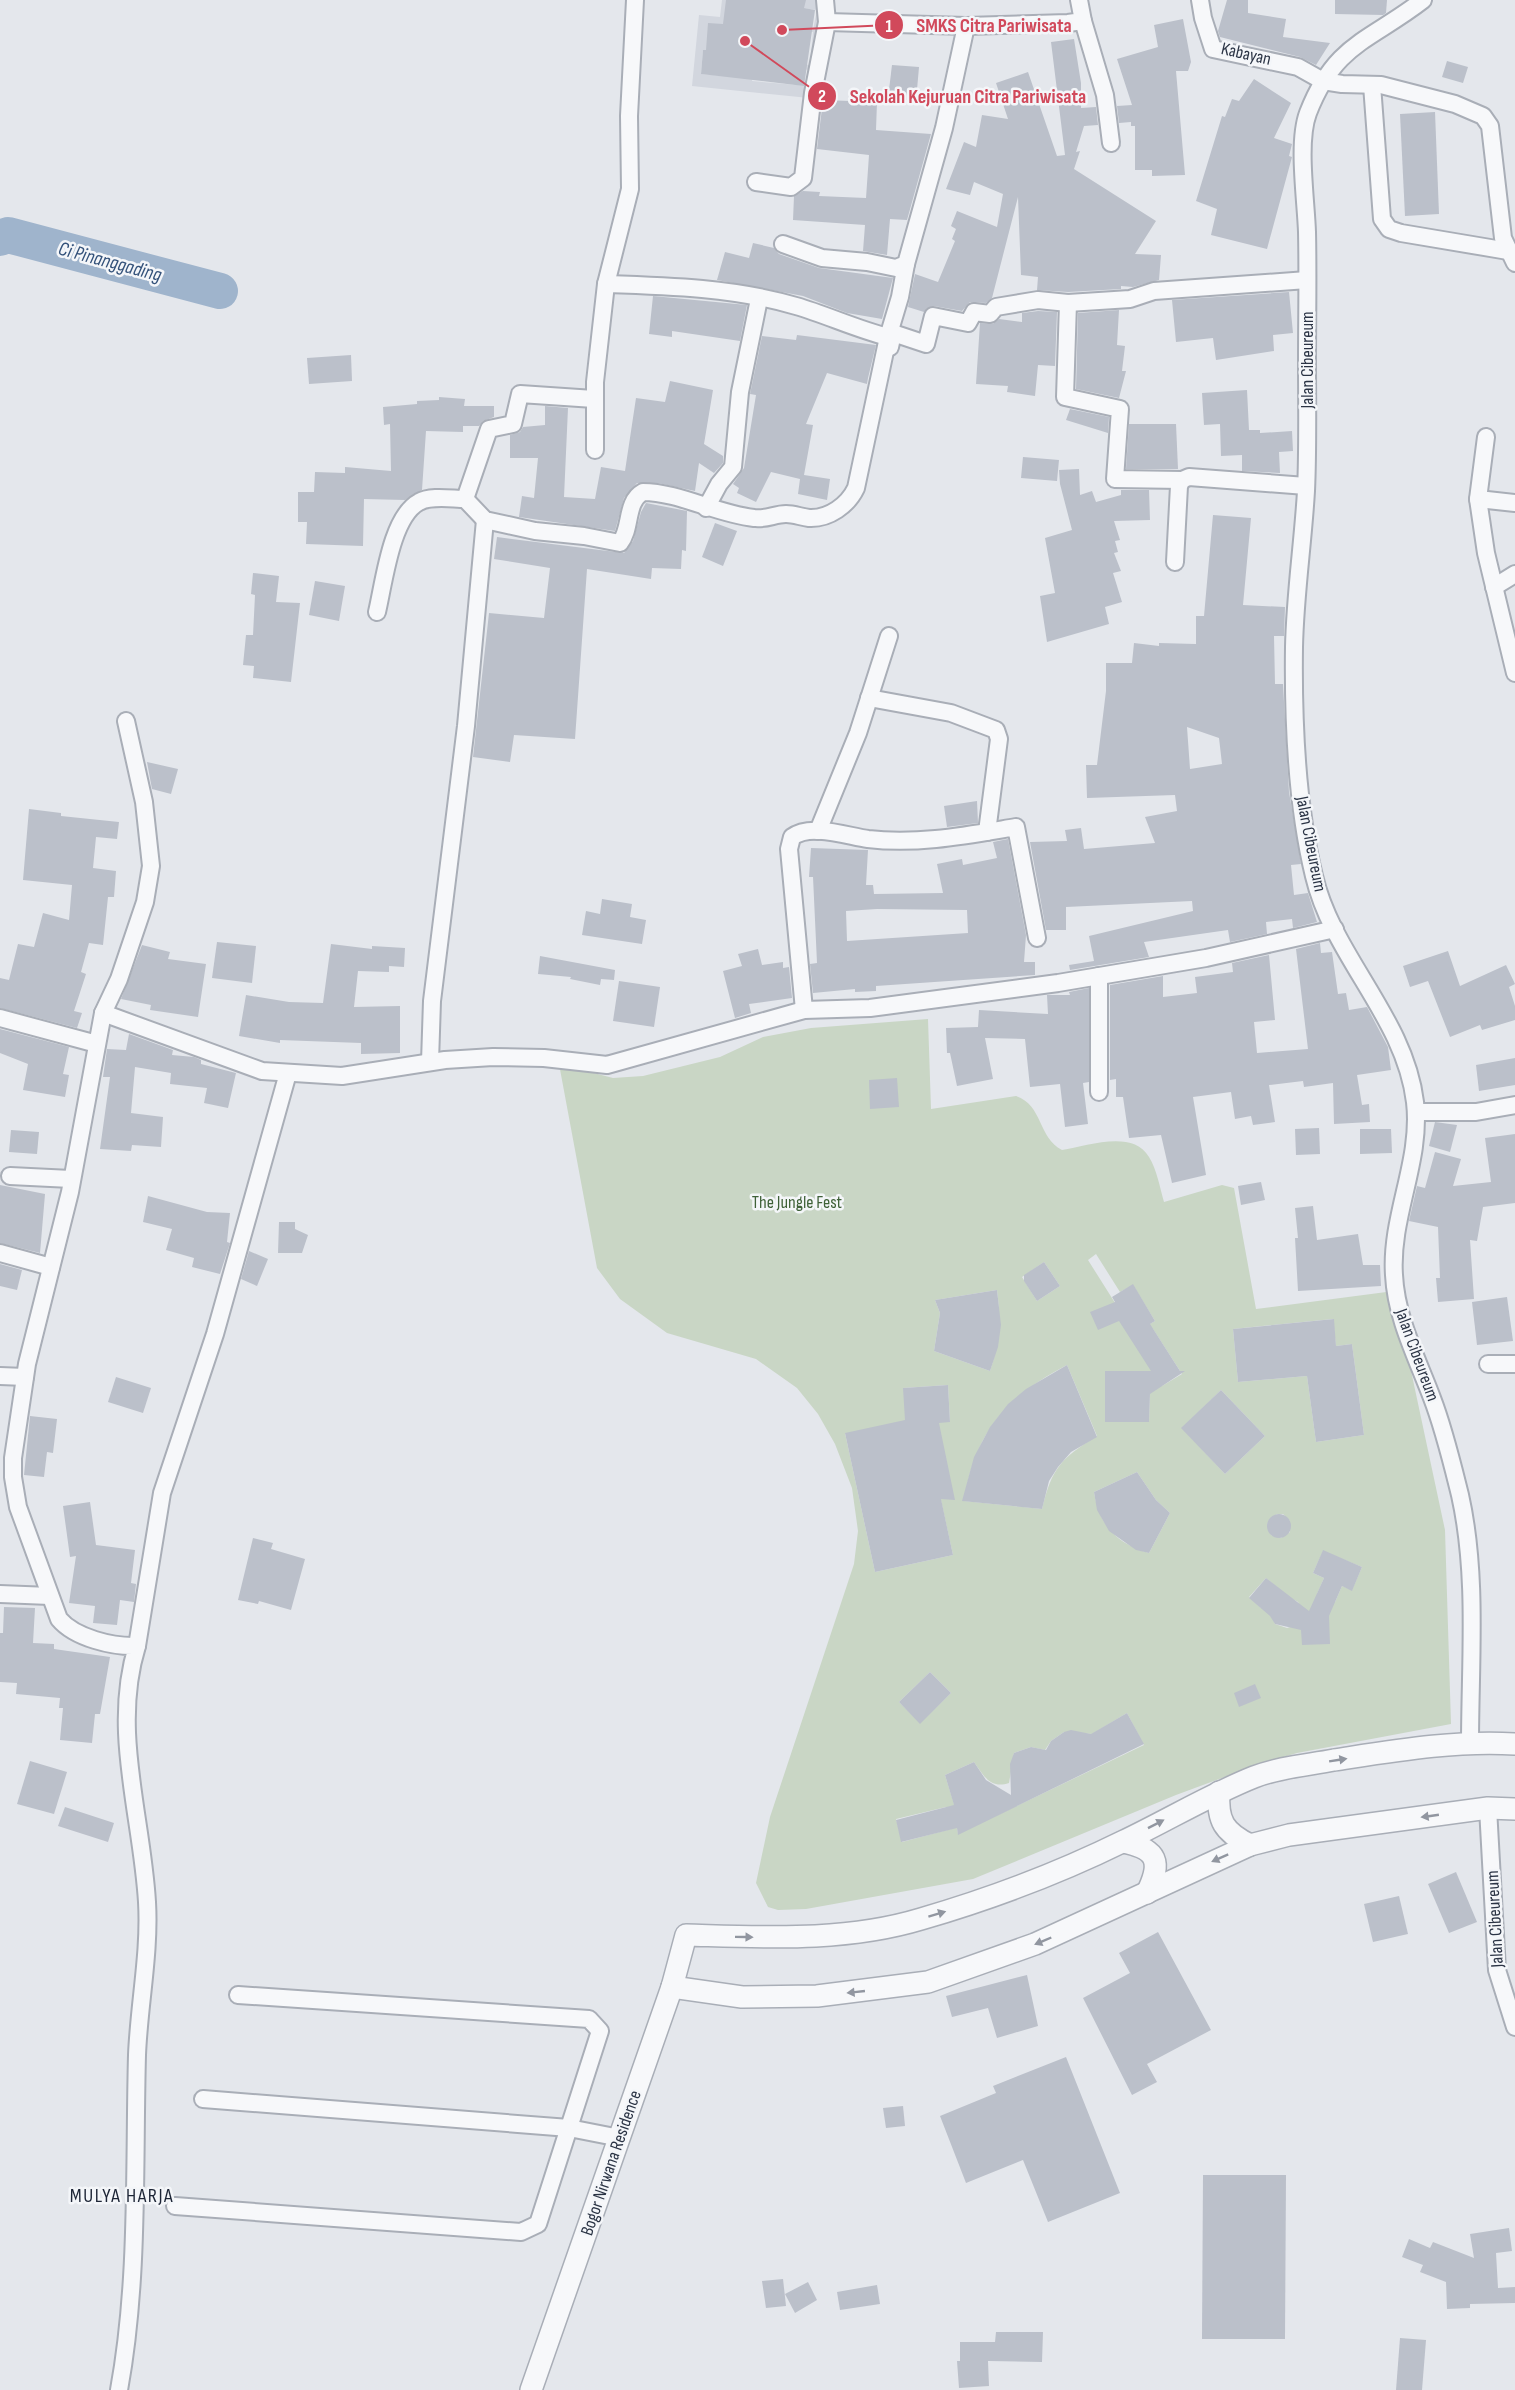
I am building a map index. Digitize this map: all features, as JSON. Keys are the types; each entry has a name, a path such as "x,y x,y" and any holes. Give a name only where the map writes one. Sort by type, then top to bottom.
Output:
{"street":[{"path":"595,450 594,399 606,285 630,189 629,116 635,0"},
{"path":"756,182 791,187 803,178 813,93 827,22 825,0"},
{"path":"1079,0 1083,21 1106,95 1111,143"},
{"name":"Kabayan","path":"1200,0 1213,49 1298,67 1323,81"},
{"name":"Jalan Cibeureum","path":"1423,0 1356,43 1334,65 1323,81 1307,115 1302,138 1307,280 1306,486 1294,645 1295,712 1303,817 1312,868 1320,896 1335,929 1397,1042 1415,1098 1416,1112 1410,1170 1394,1242 1394,1275 1397,1306 1434,1403 1461,1501 1469,1567 1470,1744"},
{"path":"827,22 966,26 1044,25 1083,21"},
{"path":"465,499 485,520 535,531 584,536 614,544 620,543 624,538 632,504 643,492 656,492 706,508 757,519 786,514 815,518 842,507 850,501 856,488 906,264 944,128 966,26"},
{"path":"1323,81 1372,85 1455,104 1486,119 1490,126 1503,238 1511,257"},
{"path":"1372,85 1382,219 1385,225 1401,233 1511,257"},
{"path":"783,244 822,258 867,262 896,268 906,264"},
{"path":"874,405 893,333 926,344 933,316 968,323 974,312 990,314 996,307 1038,300 1068,303 1130,299 1154,291 1307,280"},
{"path":"606,285 689,286 796,306 857,329 888,337"},
{"path":"706,508 719,484 733,467 740,392 759,299"},
{"path":"1068,303 1065,397 1120,409 1115,478 1182,480 1190,477 1306,486"},
{"path":"465,499 489,429 513,424 520,394 594,399"},
{"path":"1486,437 1478,499 1486,554 1515,673"},
{"path":"1175,562 1179,486 1182,480"},
{"path":"377,612 394,534 404,519 420,502 465,499"},
{"path":"1478,499 1515,503"},
{"path":"430,1062 432,1001 465,738 485,520"},
{"path":"1494,587 1515,574"},
{"path":"818,831 858,733 889,636"},
{"path":"869,698 951,713 996,730 999,739 987,832"},
{"path":"126,721 144,802 151,866 145,903 118,979 103,1013 70,1192 25,1377 15,1435 15,1495 59,1619 70,1629 100,1641 137,1646"},
{"path":"804,1010 790,842 796,833 818,831 873,839 938,840 1016,827 1037,938"},
{"path":"103,1013 262,1071 342,1076 430,1062 493,1057 544,1058 607,1065 804,1010 912,1004 1099,976 1206,958 1335,929"},
{"path":"1099,976 1100,1092"},
{"path":"0,1018 97,1044"},
{"path":"119,2390 127,2345 136,2147 137,2053 147,1950 147,1903 142,1847 125,1734 128,1673 137,1646 162,1493 214,1334 288,1073"},
{"path":"1416,1112 1476,1112 1515,1105"},
{"path":"10,1176 71,1179"},
{"path":"0,1253 51,1267"},
{"path":"1488,1364 1515,1364"},
{"path":"0,1376 25,1377"},
{"path":"0,1594 50,1596"},
{"path":"1123,1842 1219,1792 1257,1776 1291,1767 1376,1754 1470,1744 1515,1744"},
{"path":"1219,1792 1218,1809 1223,1824 1228,1832 1250,1845"},
{"path":"672,1987 742,1997 818,1996 928,1982 1035,1944 1250,1845 1289,1835 1488,1808 1515,1809"},
{"name":"Jalan Cibeureum","path":"1488,1808 1497,1970 1515,2027"},
{"path":"1123,1842 1140,1845 1152,1856 1155,1875 1147,1893"},
{"name":"Bogor Nirwana Residence","path":"531,2390 672,1987 686,1935 823,1936 918,1920 1032,1881 1123,1842"},
{"path":"175,2206 521,2232 538,2224 600,2031 589,2019 238,1995"},
{"path":"203,2099 569,2128 620,2138"}],"shaded area":[{"path":"722,0 819,0 809,98 692,86 699,15 720,17","holes":["773,4 817,10 813,30 771,24","758,28 813,32 810,65 756,61","703,50 739,53 737,77 701,74","754,65 811,70 809,86 752,81"]}],"green space":[{"name":"The Jungle Fest","path":"928,1019 931,1109 1016,1096 1025,1100 1031,1107 1048,1138 1062,1150 1109,1141 1121,1141 1142,1148 1154,1168 1164,1202 1222,1185 1234,1188 1256,1309 1394,1291 1445,1530 1451,1724 1297,1753 1257,1765 1176,1795 973,1879 806,1909 778,1910 768,1907 756,1883 770,1817 854,1564 858,1531 852,1488 835,1444 818,1414 797,1388 756,1359 667,1333 620,1299 597,1268 559,1064 613,1078 643,1076 720,1057 763,1037 811,1028","holes":["1096,1254 1120,1292 1133,1285 1155,1321 1134,1333 1088,1260","1044,1262 1060,1286 1037,1301 1022,1277","997,1290 999,1331 990,1371 934,1351 940,1313 935,1300","1333,1319 1336,1346 1352,1344 1364,1435 1316,1442 1307,1376 1238,1382 1233,1329","1153,1329 1182,1374 1162,1386","1067,1365 1097,1436 1066,1458 1060,1465 1050,1483 1042,1509 964,1501 976,1455 985,1436 1011,1404 1027,1390","1105,1371 1131,1371 1131,1387 1150,1388 1149,1422 1105,1421","948,1385 950,1422 903,1388","1221,1390 1265,1436 1225,1474 1182,1428","845,1433 937,1482 953,1555 875,1572","1137,1472 1156,1500 1170,1513 1149,1553 1128,1544 1111,1532 1100,1514 1094,1492","1277,1514 1283,1514 1290,1521 1290,1532 1281,1538 1271,1535 1267,1525 1269,1520","1323,1551 1362,1567 1352,1590 1342,1586 1335,1602 1317,1594 1324,1578 1313,1573","1266,1578 1278,1588 1261,1608 1249,1597","1287,1596 1298,1602 1301,1608 1294,1626 1287,1628 1275,1624 1270,1612","930,1672 951,1693 920,1723 899,1702","1127,1713 1144,1745 958,1834 954,1804 945,1775 974,1762 992,1783 1009,1783 1014,1753 1031,1747 1045,1750 1051,1741 1064,1732 1092,1734","946,1807 951,1829 902,1842 896,1819"]}],"building":[{"path":"726,0 806,0 804,8 815,10 804,86 701,74 708,23 723,24"},
{"path":"1227,0 1248,0 1248,13 1286,19 1283,37 1330,43 1316,65 1300,57 1220,37 1218,31"},
{"path":"1335,0 1387,0 1386,13 1383,15 1335,14"},
{"path":"1183,19 1191,62 1188,71 1176,71 1185,175 1152,176 1152,170 1135,170 1135,126 1131,126 1131,122 1119,123 1117,106 1132,105 1117,59 1158,47 1154,25"},
{"path":"1074,39 1081,83 1081,108 1096,107 1098,125 1084,126 1076,152 1080,151 1074,169 1156,221 1135,254 1161,255 1159,280 1133,287 1121,286 1121,289 1068,292 1037,290 1038,277 1021,275 1018,197 992,298 986,303 970,302 962,311 934,306 924,312 908,307 915,274 938,282 955,241 952,239 956,229 951,226 957,211 997,227 1003,194 974,182 970,195 946,189 964,142 976,147 982,115 1008,119 996,83 1028,72 1057,156 1065,155 1051,42"},
{"path":"1447,61 1468,67 1463,83 1442,77"},
{"path":"892,65 919,67 916,101 888,98"},
{"path":"1254,79 1291,103 1274,138 1292,144 1289,156 1292,157 1267,249 1211,235 1217,209 1196,201 1222,116 1225,117 1232,99 1239,101"},
{"path":"823,100 877,102 876,130 931,134 907,220 890,219 887,255 863,251 865,225 793,220 794,196 803,191 820,192 819,196 866,198 869,155 817,149"},
{"path":"1435,112 1439,214 1405,216 1400,114"},
{"path":"753,243 774,248 779,254 819,268 893,278 882,319 847,313 803,296 717,280 725,252 749,258"},
{"path":"1289,292 1293,333 1273,335 1274,351 1216,360 1213,338 1176,342 1172,300"},
{"path":"653,296 747,305 740,341 672,331 672,337 649,334"},
{"path":"1119,310 1117,345 1125,346 1122,371 1126,371 1119,398 1076,389 1078,313"},
{"path":"1057,312 1055,366 1038,365 1035,396 1007,392 1008,386 976,384 980,323 993,324 999,319 1022,322 1022,313"},
{"path":"797,335 876,345 867,384 827,373 806,424 813,425 804,475 830,479 827,500 798,494 800,479 771,472 756,502 737,493 739,488 733,484 744,468 756,395 750,394 762,336 796,340"},
{"path":"351,355 352,381 309,384 307,358"},
{"path":"670,381 713,390 704,444 723,456 723,463 714,473 699,463 695,491 658,483 637,483 624,498 615,531 519,517 522,496 534,498 538,458 510,458 510,435 520,432 523,427 545,425 545,406 568,408 564,497 595,499 601,467 625,471 636,398 665,402"},
{"path":"1247,390 1249,430 1260,430 1260,433 1292,431 1293,451 1279,452 1280,473 1242,471 1242,455 1221,456 1220,424 1204,425 1202,393"},
{"path":"439,397 465,399 464,406 494,406 494,417 483,421 479,426 463,426 463,432 426,431 422,490 405,500 364,499 363,546 306,544 307,522 298,522 298,492 314,492 315,472 345,473 345,467 391,471 390,424 384,425 383,407 417,404 417,401 439,400"},
{"path":"1070,409 1109,417 1108,433 1066,420"},
{"path":"1129,424 1176,424 1178,469 1126,469"},
{"path":"1023,457 1059,460 1057,481 1021,478"},
{"path":"1079,469 1080,495 1092,491 1096,502 1121,495 1121,490 1149,490 1150,520 1114,521 1120,540 1115,541 1118,552 1114,553 1121,571 1113,573 1122,602 1105,607 1109,624 1047,642 1040,596 1055,593 1045,538 1072,530 1060,484 1059,470"},
{"path":"646,503 687,511 686,551 682,550 681,569 652,568 651,579 587,569 575,739 514,735 510,762 473,757 489,613 544,618 550,568 494,559 497,537 624,553 633,541 641,512"},
{"path":"1213,515 1251,518 1243,605 1285,607 1284,636 1274,636 1275,684 1283,684 1289,792 1301,864 1291,865 1294,895 1308,893 1317,922 1293,928 1292,919 1266,922 1267,934 1230,942 1228,930 1144,942 1149,957 1070,970 1069,965 1094,961 1089,936 1193,911 1192,901 1066,907 1066,930 1046,930 1030,842 1067,841 1065,830 1081,828 1084,849 1155,843 1145,817 1177,811 1175,795 1087,798 1086,765 1097,765 1106,691 1106,663 1132,663 1134,643 1159,646 1159,643 1196,644 1196,616 1204,616","holes":["1187,727 1219,738 1222,764 1190,769"]},
{"path":"715,523 737,531 723,566 702,557"},
{"path":"253,573 279,576 276,602 300,603 291,682 253,678 254,666 243,665 246,635 253,635 255,595 251,594"},
{"path":"315,581 345,586 339,621 309,615"},
{"path":"147,762 178,769 171,794 152,789"},
{"path":"977,801 978,823 947,827 944,806"},
{"path":"29,809 61,813 61,816 119,822 117,839 96,837 93,868 116,871 114,897 108,897 103,945 89,943 81,972 86,974 74,1011 82,1013 77,1028 0,1008 0,978 9,980 18,944 34,947 43,913 69,920 72,885 23,880"},
{"path":"1008,839 1026,935 1024,962 1035,962 1035,975 876,986 876,991 855,992 855,989 813,993 810,964 817,963 813,877 809,877 811,848 868,850 866,885 873,885 874,894 943,893 937,864 962,859 963,865 997,858 993,842","holes":["967,910 968,933 847,941 846,911"]},
{"path":"602,899 632,904 630,917 646,920 642,944 582,935 586,911 600,914"},
{"path":"217,942 256,946 252,983 212,978"},
{"path":"1320,943 1321,953 1332,952 1338,994 1346,993 1349,1010 1367,1007 1388,1047 1391,1070 1357,1075 1362,1105 1369,1104 1370,1122 1334,1124 1333,1083 1304,1087 1303,1081 1269,1085 1275,1122 1253,1125 1251,1116 1235,1119 1231,1092 1193,1097 1206,1175 1172,1183 1161,1135 1129,1138 1123,1097 1116,1097 1116,1079 1110,1080 1110,985 1163,976 1163,997 1197,993 1195,977 1233,972 1232,963 1269,955 1275,1020 1254,1022 1257,1053 1308,1049 1296,949"},
{"path":"331,944 372,949 372,946 405,948 404,967 389,966 389,972 358,971 354,1007 400,1006 400,1053 361,1054 361,1043 280,1040 280,1043 239,1036 246,995 289,1002 323,1003"},
{"path":"142,945 170,952 168,959 206,964 198,1017 150,1010 151,1005 121,999"},
{"path":"758,949 762,965 783,962 783,968 789,967 792,998 749,1004 751,1013 735,1018 723,971 742,966 738,954"},
{"path":"1448,951 1460,986 1506,965 1515,984 1509,987 1515,1006 1515,1020 1482,1030 1480,1025 1450,1037 1428,981 1410,987 1403,966"},
{"path":"540,956 615,970 614,980 601,979 600,985 570,979 571,977 538,974"},
{"path":"619,981 660,987 654,1027 613,1021"},
{"path":"1089,988 1089,1082 1083,1083 1088,1124 1065,1127 1060,1084 1030,1087 1025,1039 985,1038 993,1079 957,1086 950,1053 947,1053 946,1028 978,1027 979,1010 1048,1014 1047,995 1070,995 1069,992"},
{"path":"0,1029 69,1047 63,1074 69,1075 65,1097 23,1090 28,1064 0,1053"},
{"path":"129,1034 173,1050 172,1055 194,1057 201,1060 201,1064 236,1073 228,1108 204,1103 207,1088 170,1084 171,1073 135,1067 131,1113 163,1117 161,1147 132,1145 131,1151 100,1149 110,1077 103,1077 107,1049 126,1050"},
{"path":"1515,1058 1515,1085 1479,1091 1476,1065"},
{"path":"897,1078 899,1107 870,1109 869,1080"},
{"path":"1435,1122 1457,1125 1450,1152 1429,1146"},
{"path":"1319,1128 1320,1154 1296,1155 1295,1129"},
{"path":"1360,1129 1391,1129 1392,1153 1360,1154"},
{"path":"11,1130 39,1132 37,1154 9,1152"},
{"path":"1515,1134 1515,1203 1483,1207 1477,1241 1470,1240 1474,1299 1438,1302 1436,1278 1440,1278 1438,1227 1409,1221 1417,1186 1425,1188 1435,1152 1461,1159 1453,1186 1491,1182 1485,1138"},
{"path":"1261,1182 1265,1200 1241,1205 1238,1186"},
{"path":"0,1185 45,1194 40,1253 0,1243"},
{"path":"148,1196 207,1212 230,1213 227,1242 230,1243 220,1274 192,1267 194,1258 166,1250 172,1229 143,1222"},
{"path":"1313,1206 1317,1240 1358,1234 1363,1265 1380,1265 1381,1286 1298,1291 1295,1238 1298,1238 1295,1208"},
{"path":"279,1222 295,1222 295,1229 308,1235 302,1253 278,1253"},
{"path":"249,1251 268,1259 257,1286 241,1279"},
{"path":"1044,1262 1060,1286 1037,1301 1024,1281 1024,1275"},
{"path":"0,1264 22,1270 17,1290 0,1286"},
{"path":"1133,1284 1155,1321 1150,1324 1180,1371 1185,1371 1150,1394 1149,1422 1105,1422 1105,1371 1151,1371 1119,1321 1098,1330 1090,1312 1115,1302 1112,1297"},
{"path":"997,1290 1001,1325 998,1347 990,1371 934,1351 940,1313 935,1300"},
{"path":"1507,1297 1513,1341 1477,1345 1472,1302"},
{"path":"1334,1319 1336,1346 1352,1344 1364,1435 1316,1442 1307,1376 1238,1382 1233,1329"},
{"path":"1067,1365 1097,1437 1071,1452 1058,1467 1049,1481 1042,1509 962,1501 974,1457 990,1427 1008,1404 1026,1389"},
{"path":"116,1377 151,1388 143,1413 108,1402"},
{"path":"948,1385 950,1422 939,1423 955,1500 941,1499 953,1555 875,1572 845,1433 905,1420 903,1388"},
{"path":"1221,1390 1265,1436 1225,1474 1181,1428"},
{"path":"30,1416 57,1419 53,1453 47,1452 44,1477 24,1475"},
{"path":"1137,1472 1156,1500 1170,1513 1149,1553 1136,1550 1109,1531 1097,1510 1094,1492"},
{"path":"90,1502 96,1545 135,1550 131,1583 136,1584 134,1602 120,1600 117,1625 93,1623 95,1606 69,1603 76,1556 70,1557 63,1506"},
{"path":"1279,1514 1284,1515 1290,1521 1290,1531 1284,1537 1279,1538 1274,1537 1268,1531 1267,1526 1268,1521 1274,1515"},
{"path":"253,1538 273,1543 271,1549 305,1559 291,1610 259,1601 258,1604 238,1600"},
{"path":"1323,1550 1362,1567 1352,1591 1342,1586 1329,1616 1330,1644 1302,1645 1301,1630 1275,1624 1270,1616 1249,1598 1266,1578 1309,1611 1324,1578 1313,1573"},
{"path":"4,1607 35,1608 33,1643 54,1644 54,1649 110,1657 100,1714 95,1714 92,1743 60,1740 63,1708 59,1708 60,1698 16,1694 17,1683 0,1682 0,1633 3,1633"},
{"path":"930,1672 951,1693 920,1724 899,1702"},
{"path":"1255,1684 1261,1698 1239,1707 1234,1693"},
{"path":"1127,1713 1144,1744 958,1835 957,1828 901,1842 896,1820 954,1805 945,1775 974,1762 986,1780 1011,1795 1010,1764 1014,1753 1031,1747 1046,1750 1051,1741 1064,1732 1071,1730 1091,1734"},
{"path":"30,1761 67,1772 54,1814 17,1804"},
{"path":"65,1807 114,1823 108,1842 58,1826"},
{"path":"1456,1872 1477,1922 1449,1933 1428,1884"},
{"path":"1399,1896 1408,1934 1373,1942 1364,1904"},
{"path":"1158,1932 1211,2030 1147,2064 1157,2082 1132,2095 1083,1998 1130,1973 1119,1953"},
{"path":"1027,1975 1038,2026 997,2038 988,2008 952,2017 946,1996"},
{"path":"1066,2057 1120,2193 1048,2222 1023,2160 966,2183 940,2116 996,2093 993,2086"},
{"path":"903,2106 905,2126 886,2128 883,2108"},
{"path":"1203,2175 1286,2175 1285,2339 1202,2339"},
{"path":"1509,2228 1512,2251 1496,2253 1498,2288 1515,2287 1515,2303 1470,2304 1470,2308 1447,2309 1446,2282 1420,2272 1423,2265 1402,2257 1409,2239 1430,2248 1433,2242 1474,2258 1470,2234"},
{"path":"783,2279 786,2306 766,2308 762,2281"},
{"path":"808,2282 817,2300 795,2313 785,2294"},
{"path":"877,2285 880,2304 840,2310 837,2292"},
{"path":"996,2332 1043,2332 1042,2362 988,2361 989,2386 959,2388 957,2361 960,2361 960,2342 995,2342"},
{"path":"1400,2338 1426,2340 1422,2390 1396,2390"}],"waterway":[{"name":"Ci Pinanggading","path":"0,238 8,235 220,291"}],"place":[{"name":"SMKS Citra Pariwisata","path":"782,30"},
{"name":"Sekolah Kejuruan Citra Pariwisata","path":"745,41"}],"district":[{"name":"MULYA HARJA","path":"122,2196"}]}
